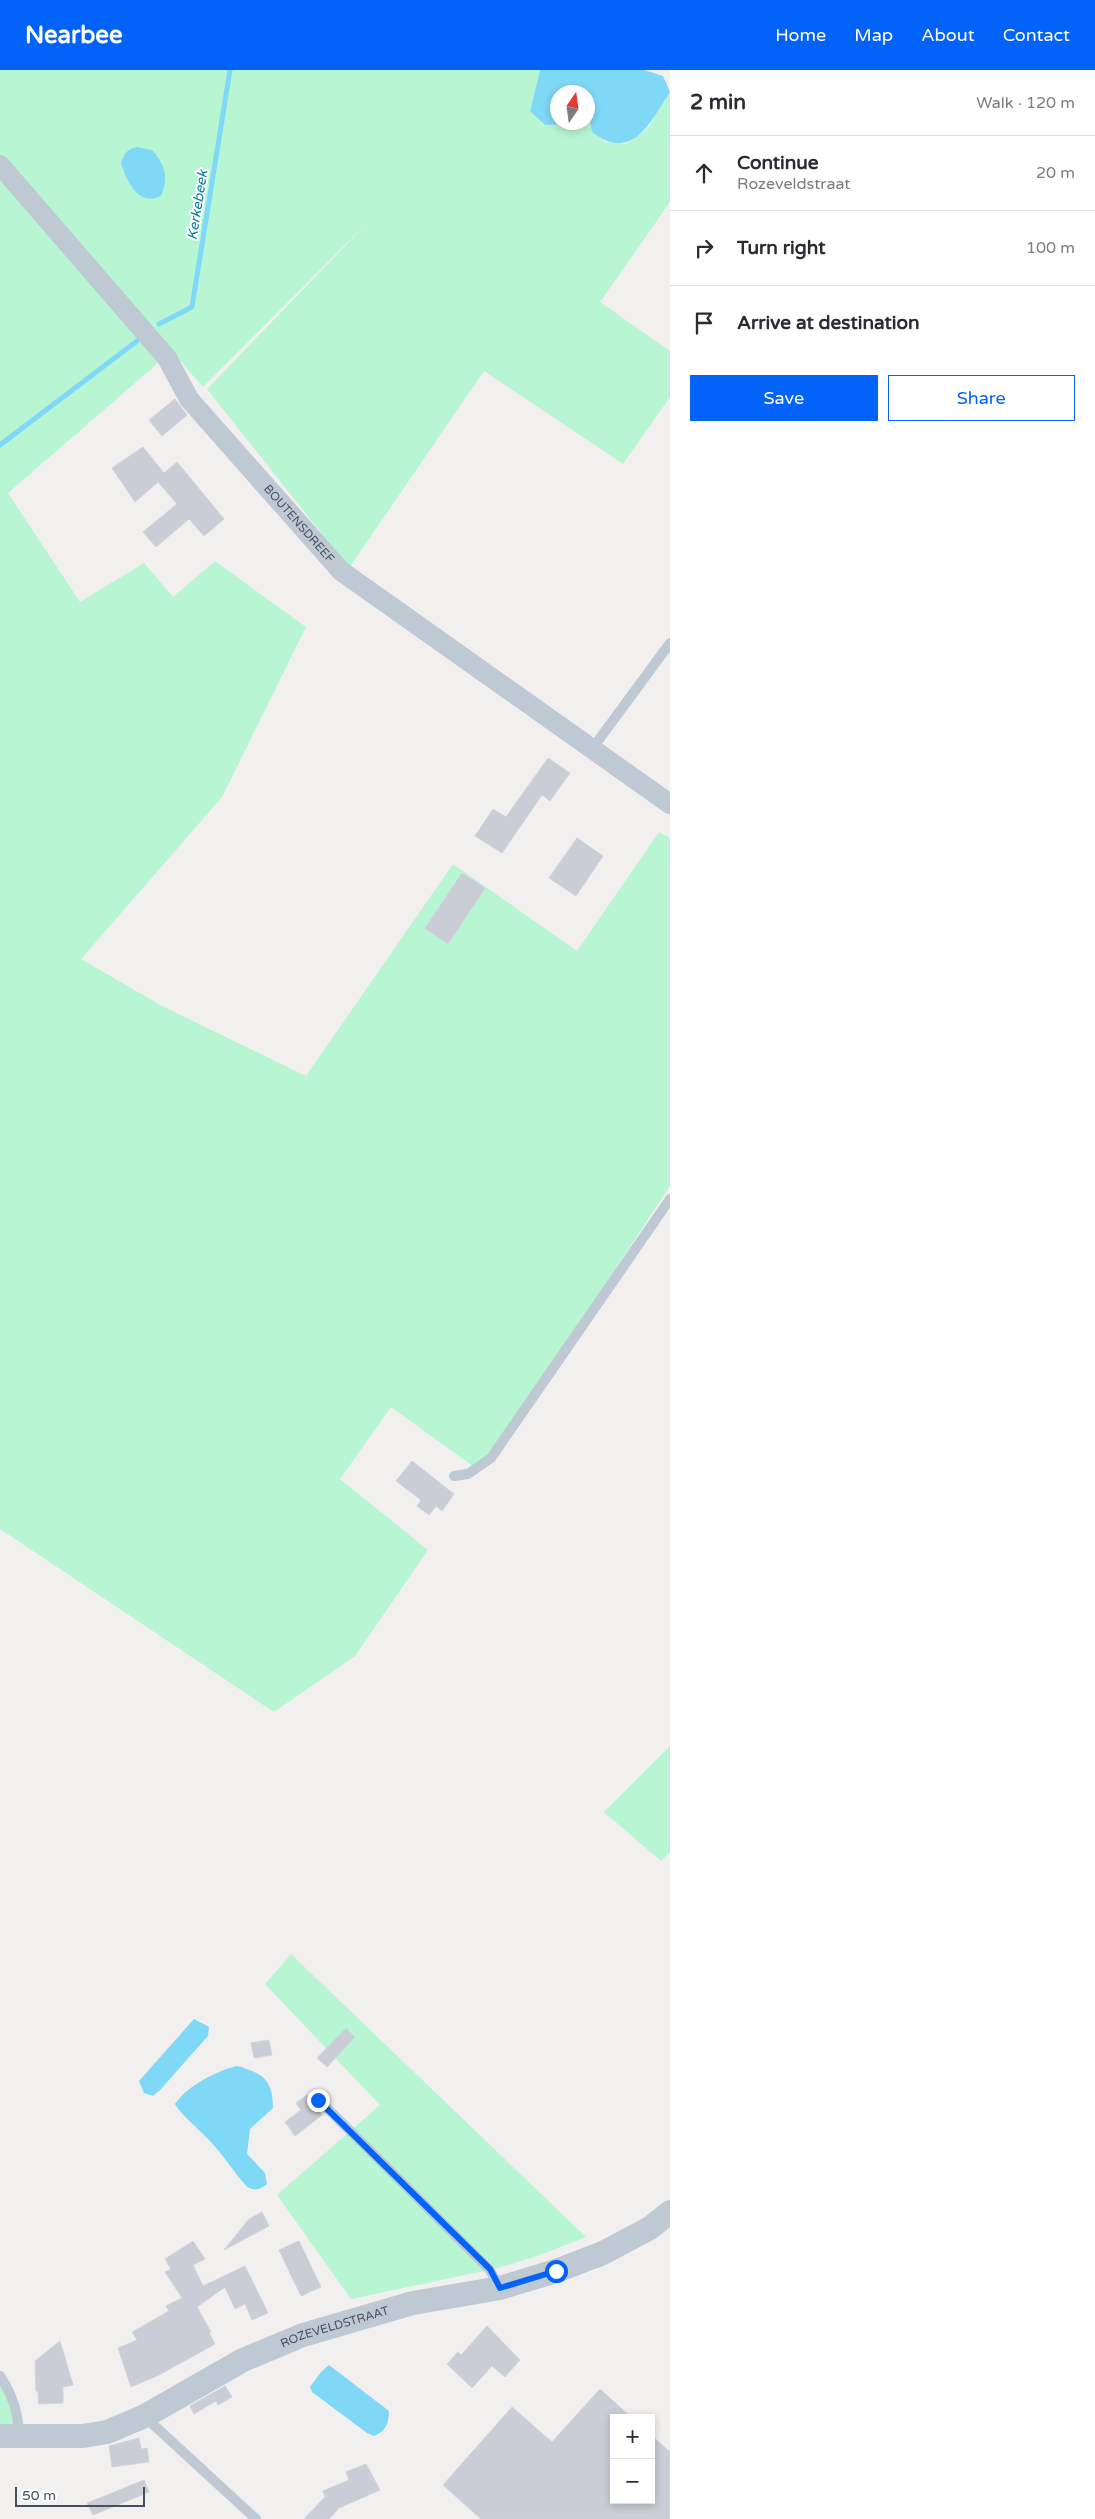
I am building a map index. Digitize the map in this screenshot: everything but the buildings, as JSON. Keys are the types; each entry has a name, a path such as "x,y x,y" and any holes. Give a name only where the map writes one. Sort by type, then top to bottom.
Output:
{"street":[{"name":"BOUTENSDREEF","path":"0,165 167,358 189,399 341,572 670,804"},
{"name":"ROZEVELDSTRAAT","path":"10,2436 83,2436 107,2432 145,2416 242,2360 303,2335 413,2303 500,2288 556,2271 603,2253 650,2228 670,2212"}],"lane":[{"path":"592,749 670,643"},
{"path":"454,1476 468,1474 491,1458 670,1199"},
{"path":"318,2100 490,2269 500,2288"},
{"path":"0,2376 15,2402 18,2416 10,2436"},
{"path":"145,2416 256,2519"}],"green space":[{"path":"0,70 540,70 530,110 545,125 550,125 550,130 595,130 595,128 605,142 626,144 647,129 670,92 670,202 600,302 670,351 670,397 623,464 484,371 349,568 207,389 376,214 203,387 172,351 8,493 80,602 144,563 173,597 215,561 306,627 222,797 81,959 162,1006 306,1076 453,864 577,951 659,832 670,838 670,1186 491,1458 477,1469 391,1407 340,1479 428,1550 355,1656 274,1712 0,1529"},
{"path":"670,1746 670,1852 661,1861 604,1812"},
{"path":"291,1954 586,2237 540,2255 498,2268 351,2299 277,2195 380,2105 265,1984"},
{"path":"0,2376 19,2436 0,2436"}],"water":[{"path":"540,70 644,70 663,76 670,92 655,116 638,135 629,141 618,143 606,140 592,132 592,130 595,130 595,85 550,85 550,125 545,125 530,111"},
{"path":"137,147 152,150 163,166 165,183 161,196 153,199 146,198 135,191 130,185 121,163 126,152"},
{"path":"194,2019 209,2027 208,2036 160,2090 153,2096 144,2093 139,2081"},
{"path":"237,2066 254,2072 265,2079 273,2098 273,2108 250,2129 247,2154 265,2173 267,2184 257,2189 247,2187 215,2146 181,2113 175,2104 194,2085"},
{"path":"329,2365 389,2411 387,2423 381,2432 374,2436 367,2433 312,2392 310,2387"}],"waterway":[{"name":"Kerkebeek","path":"159,324 192,307 230,70"},
{"name":"Kerkebeek","path":"0,445 137,341"}],"route":[{"path":"318,2100 490,2269 500,2288 556,2271"}]}
